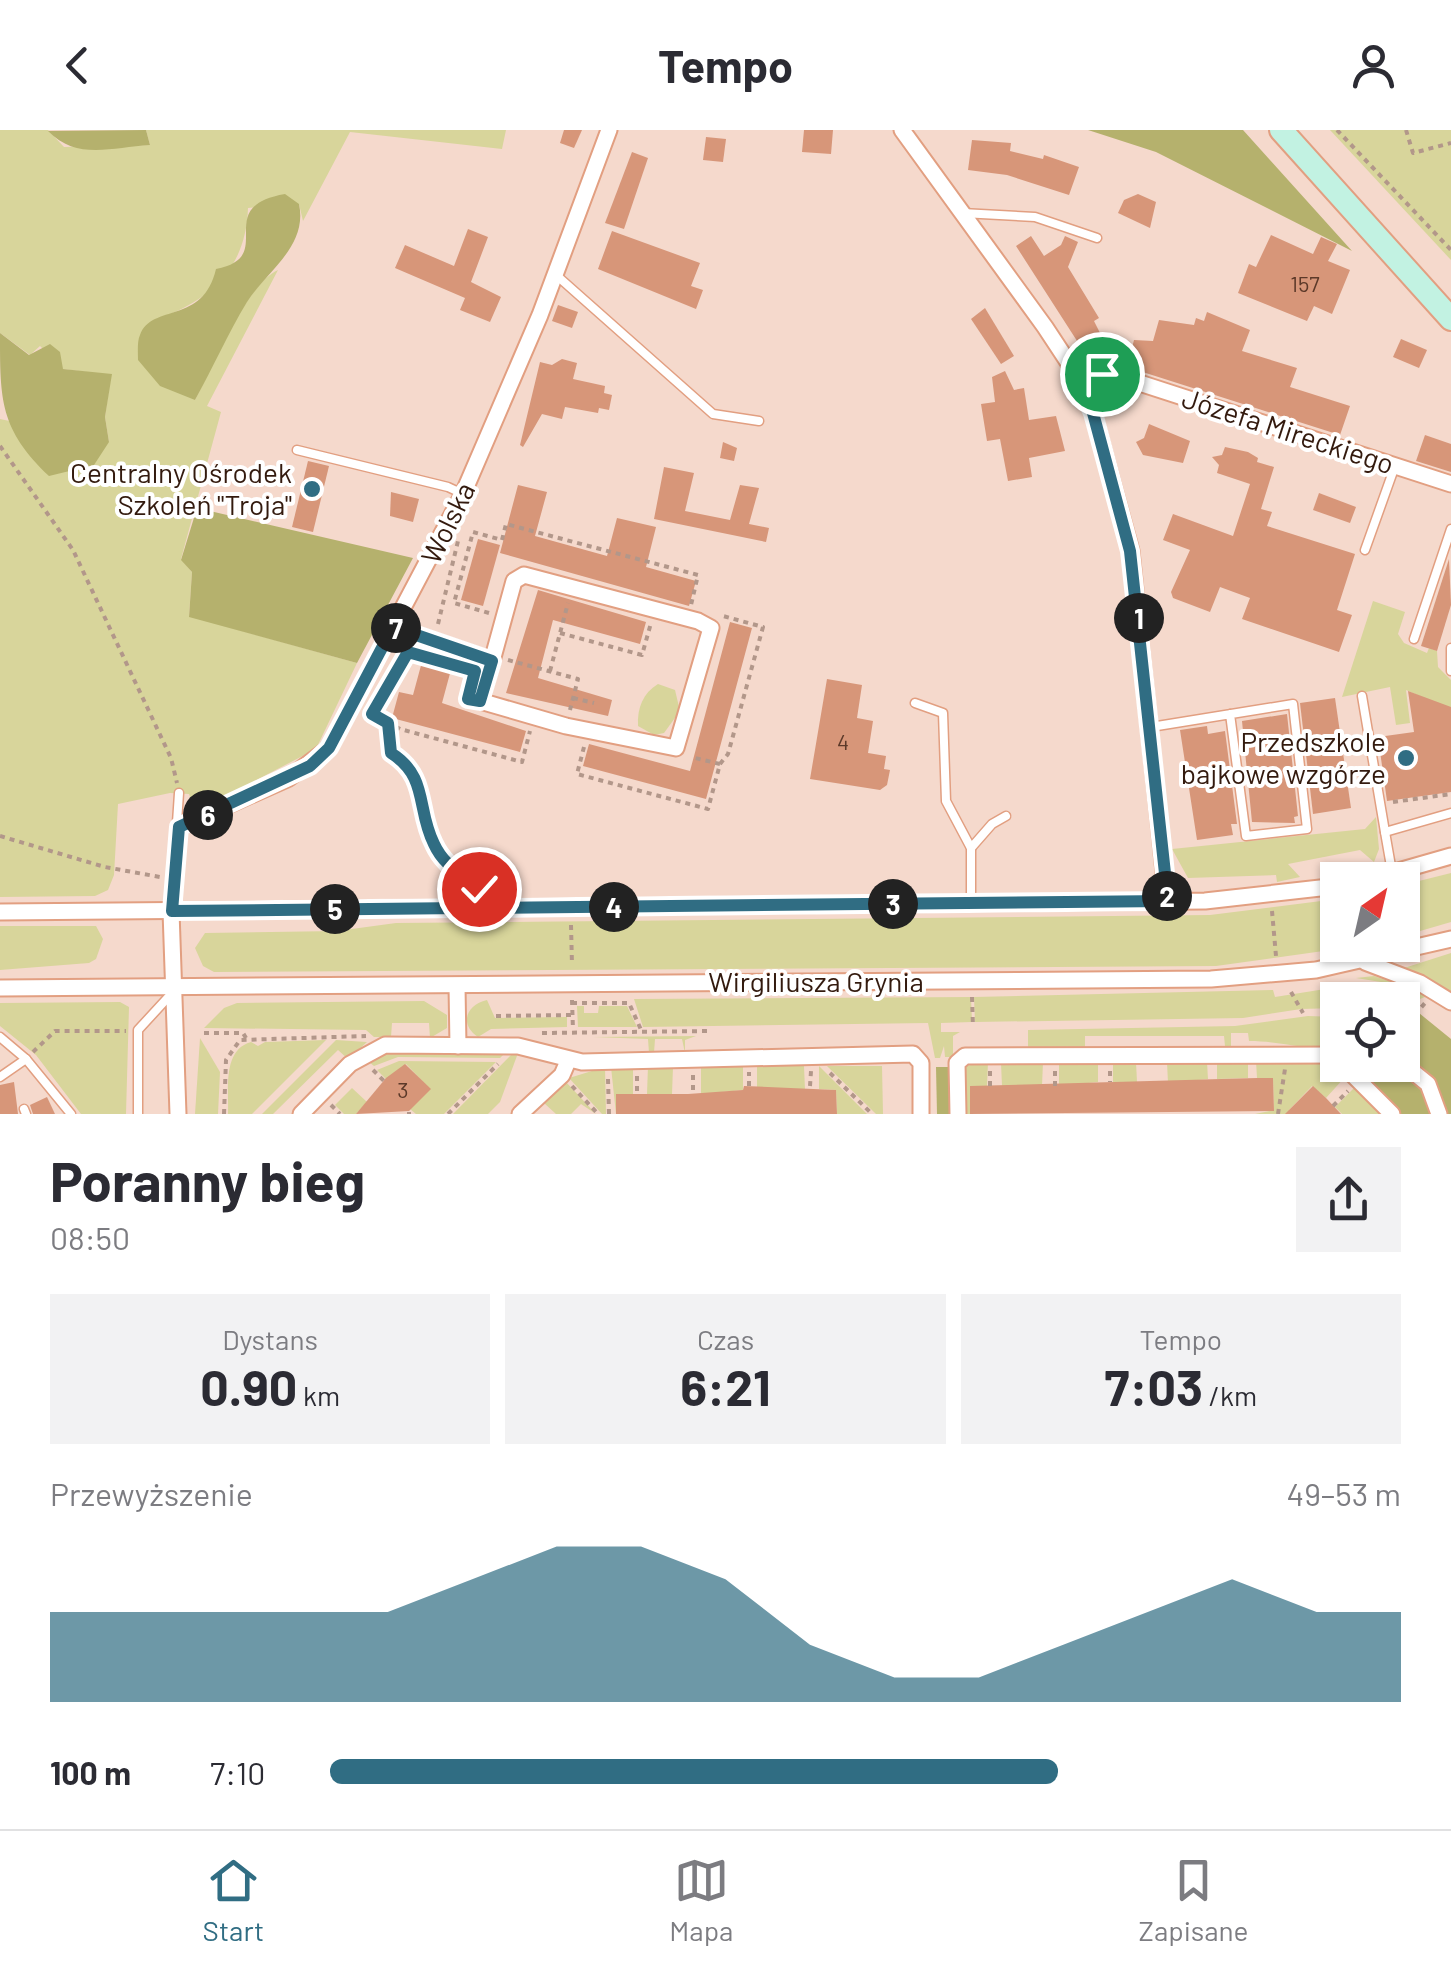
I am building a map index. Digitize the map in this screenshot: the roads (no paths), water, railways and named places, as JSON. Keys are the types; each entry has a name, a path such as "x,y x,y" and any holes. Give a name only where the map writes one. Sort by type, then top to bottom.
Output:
{"street":[{"name":"Wolska","path":"179,827 310,766 329,748 463,494 556,274 609,130"},
{"path":"902,130 1076,374 1093,413 1130,551 1168,901"},
{"path":"1280,130 1451,319"},
{"name":"Józefa Mireckiego","path":"1076,374 1118,376 1451,484"},
{"path":"524,576 704,624 676,748 664,750 480,701 493,658 514,581 524,576"},
{"path":"393,627 493,658"},
{"path":"1420,866 1451,856"},
{"path":"0,912 1168,901 1271,896 1320,889"},
{"path":"172,911 178,1114"},
{"name":"Wirgiliusza Grynia","path":"1420,947 1451,939"},
{"name":"Wirgiliusza Grynia","path":"0,988 1232,978 1354,962"},
{"path":"1365,962 1420,983 1451,1002"},
{"path":"457,986 458,1046"},
{"path":"301,1114 350,1064 378,1046 525,1047 565,1068"},
{"path":"520,1114 565,1068 608,1061 913,1054 921,1063 922,1114"},
{"path":"958,1114 957,1063 965,1056 1320,1058"},
{"path":"1420,1078 1428,1084 1440,1114"},
{"path":"1361,1082 1392,1114"}],"lane":[{"path":"962,213 1035,217 1097,238"},
{"path":"556,274 713,414 760,421"},
{"path":"297,450 463,494"},
{"path":"1365,550 1395,466"},
{"path":"1414,638 1451,530"},
{"path":"1451,648 1451,670"},
{"path":"1362,696 1391,862"},
{"path":"915,702 943,713 946,801 971,848 971,903"},
{"path":"1151,727 1230,714 1293,704 1307,829 1246,836 1230,714"},
{"path":"172,911 178,793"},
{"path":"1385,832 1451,813"},
{"path":"971,848 992,824 1006,816"},
{"path":"138,1114 138,1030 176,988"},
{"path":"0,1037 26,1059 71,1114"},
{"path":"0,1078 26,1059"}],"place":[{"name":"Centralny Ośrodek Szkoleń \"Troja\"","path":"312,489"},
{"name":"Przedszkole bajkowe wzgórze","path":"1406,758"}]}
